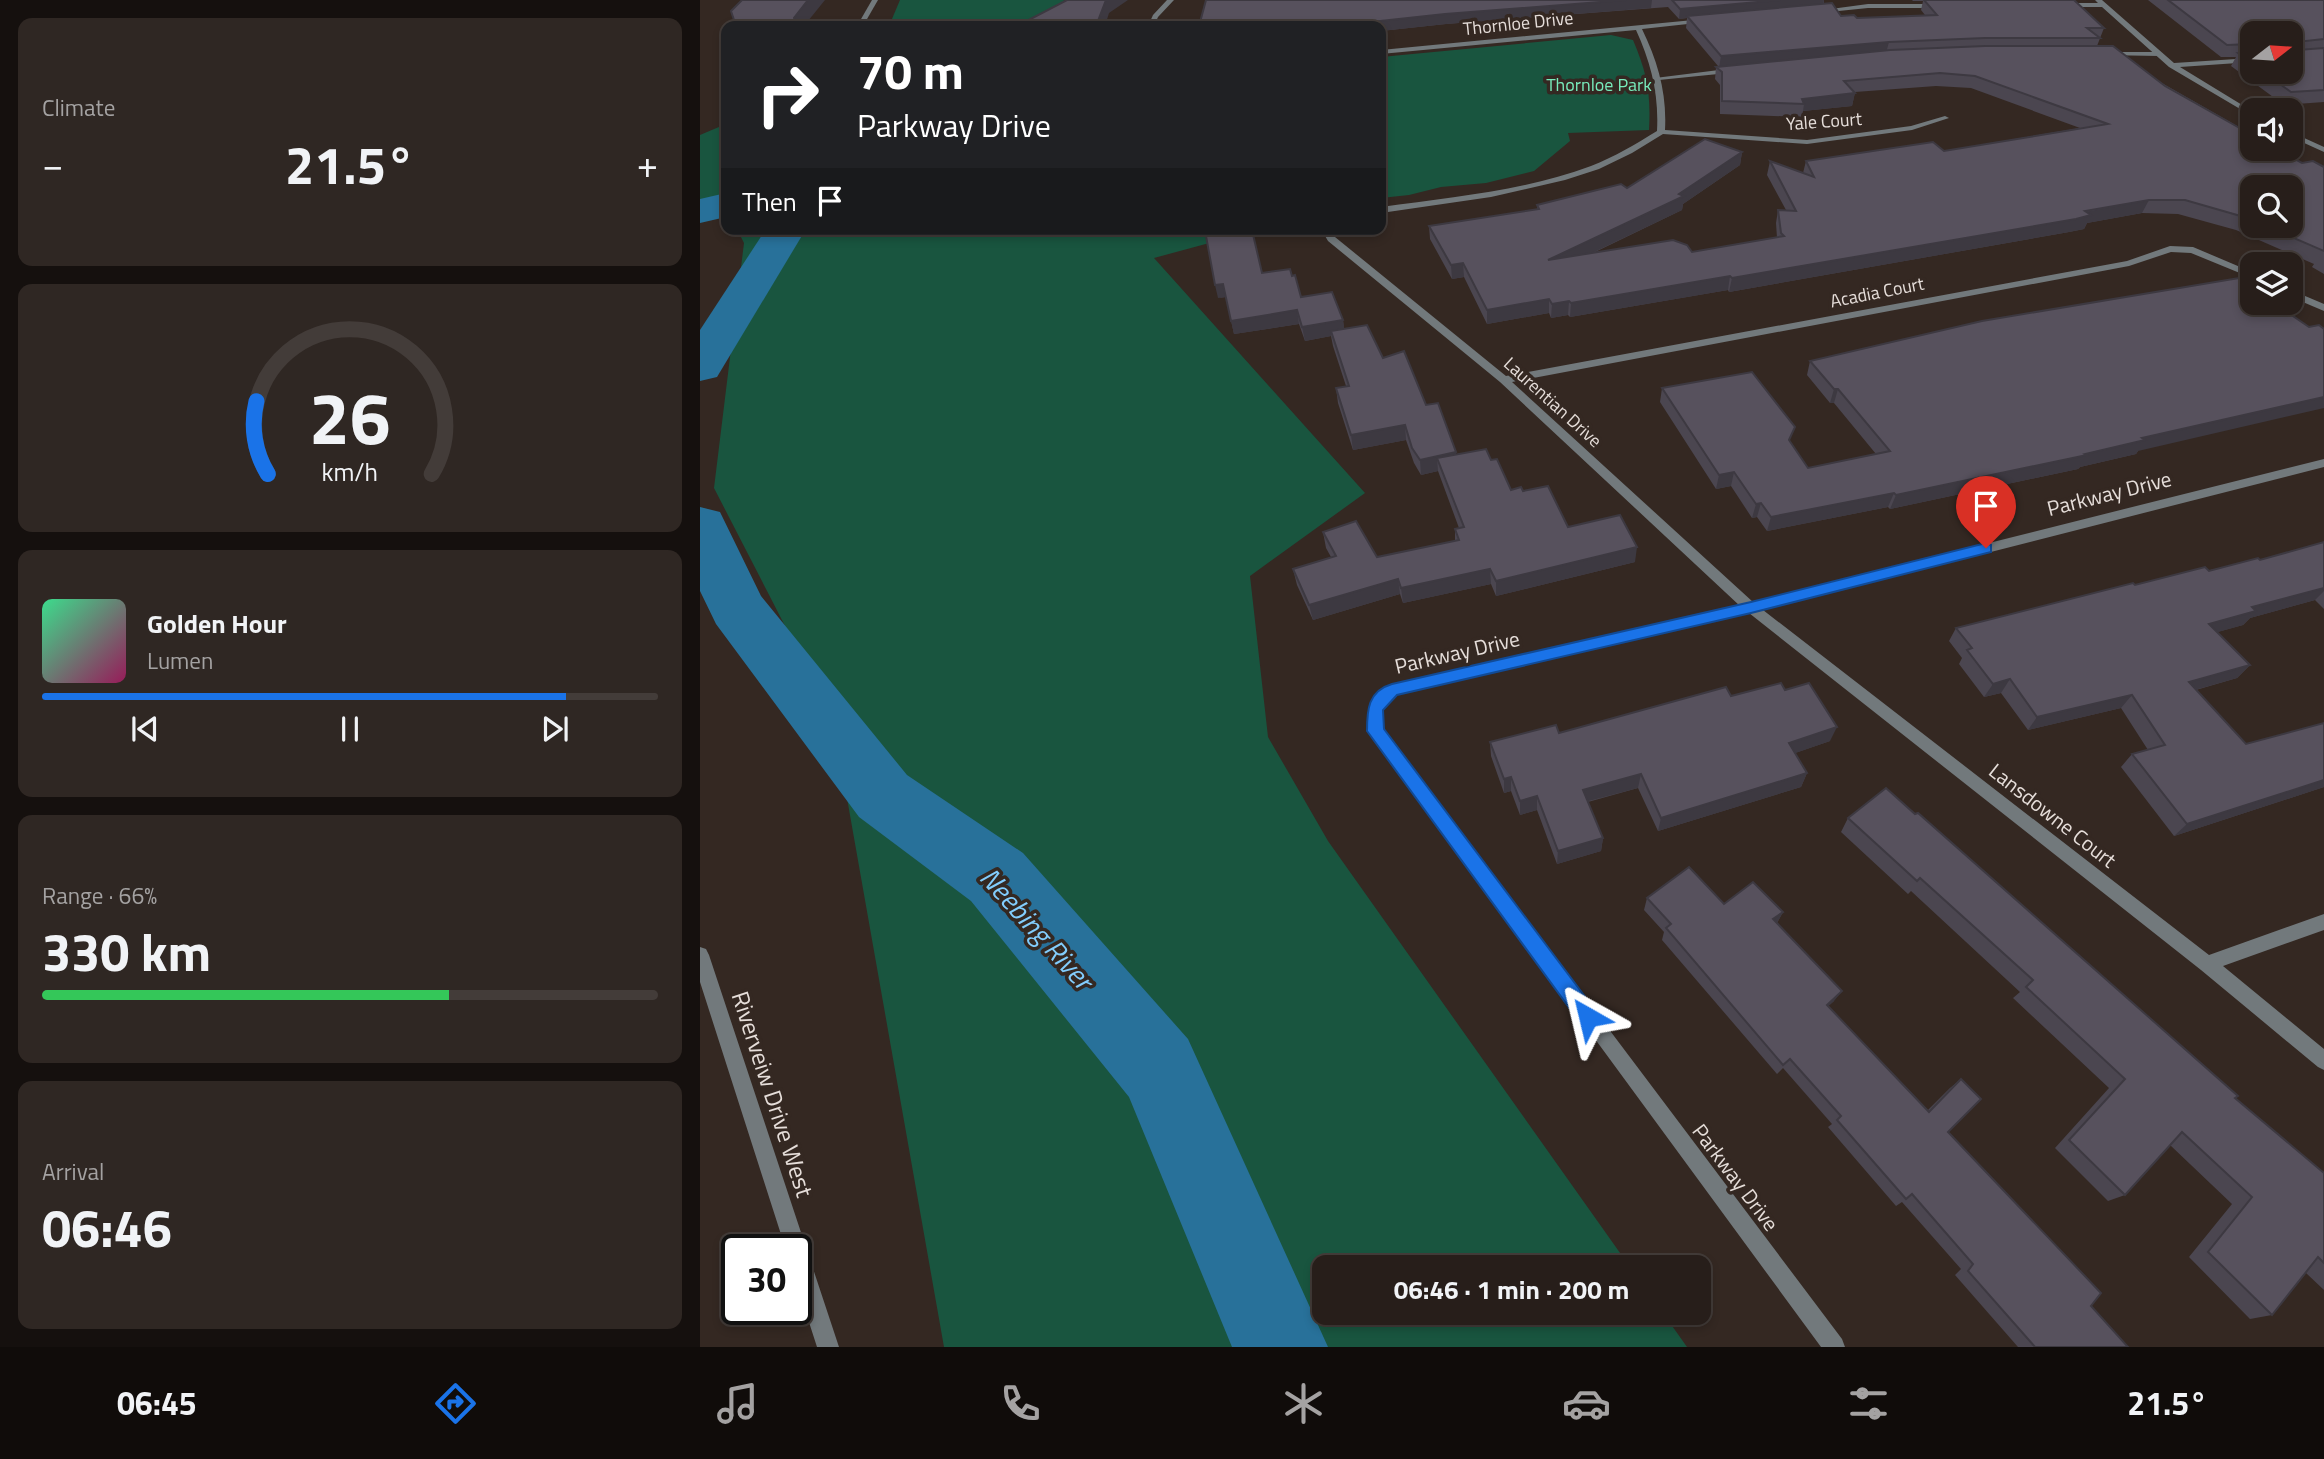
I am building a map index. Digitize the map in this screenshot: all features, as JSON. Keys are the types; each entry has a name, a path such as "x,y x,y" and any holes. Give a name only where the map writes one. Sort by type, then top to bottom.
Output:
{"street":[{"path":"863,21 875,0"},
{"path":"1153,21 1171,0"},
{"path":"2049,5 2101,2 2172,65 2240,107"},
{"path":"1813,11 1866,3 1952,6"},
{"name":"Thornloe Drive","path":"1386,52 1713,20"},
{"path":"1386,209 1559,181 1634,151 1661,132 1664,104 1659,78 1637,27"},
{"path":"2096,54 2159,54"},
{"path":"2172,65 2240,61"},
{"path":"1659,78 1747,69"},
{"name":"Yale Court","path":"1661,132 1807,142 1912,128 1945,118"},
{"path":"2303,140 2324,150"},
{"name":"Laurentian Drive","path":"1329,235 1504,380 1751,608"},
{"name":"Acadia Court","path":"1504,380 2116,265 2171,249 2193,250 2240,270"},
{"path":"2303,298 2324,308"},
{"name":"Parkway Drive","path":"1834,1347 1376,731 1375,708 1392,690 1751,608 2324,463"},
{"name":"Lansdowne Court","path":"1751,608 2207,964 2324,1061"},
{"path":"2207,964 2324,922"},
{"name":"Riverveiw Drive West","path":"700,955 791,1234"},
{"name":"Riverveiw Drive West","path":"812,1298 828,1347"}],"green space":[{"path":"900,0 1064,0 1057,21 891,21"},
{"name":"Thornloe Park","path":"1611,35 1633,40 1645,73 1649,94 1649,130 1568,133 1570,141 1534,171 1486,183 1441,187 1386,197 1386,57"},
{"path":"721,126 721,207 700,209 700,135"},
{"path":"740,235 1239,235 1154,258 1365,493 1250,576 1268,737 1328,841 1621,1255 1312,1255 1312,1325 1671,1325 1687,1347 944,1347 833,719 714,488 744,243"}],"building":[{"path":"742,0 808,0 794,18 795,21 734,21 731,11"},
{"path":"1067,0 1106,0 1098,21 1027,21"},
{"path":"1206,0 1626,0 1380,21 1200,21"},
{"path":"1672,0 1780,0 1680,9"},
{"path":"1924,0 2074,0 2104,28 2087,28 2100,38 1985,38 1889,42 1721,56 1687,16 1832,3 1841,16 1854,15 1857,18 1937,15"},
{"path":"2168,0 2324,0 2324,39 2303,41 2303,21 2240,21 2240,44 2227,45"},
{"path":"1985,46 2113,46 2165,86 2240,128 2240,161 2313,161 2324,167 2324,251 2294,238 2303,238 2303,175 2240,175 2240,216 2185,200 2149,200 2085,211 2091,215 2076,219 1732,278 1730,276 1571,303 1569,301 1552,304 1549,299 1487,310 1463,263 1451,265 1429,226 1539,209 1537,205 1621,184 1627,188 1705,139 1742,152 1679,194 1684,196 1548,260 1673,240 1687,245 1692,252 1784,236 1781,233 1778,210 1796,211 1770,161 1814,177 1806,161 1933,142 1944,151 2108,124 1975,76 1940,73 1844,81 1855,93 1802,99 1804,104 1722,101 1722,72 1716,67 1890,50"},
{"path":"2324,48 2324,90 2291,92 2280,84 2303,84 2303,50"},
{"path":"1253,235 1262,273 1290,269 1292,276 1295,275 1301,297 1332,292 1343,320 1302,327 1297,310 1231,321 1223,284 1215,285 1206,236"},
{"path":"2239,278 2240,315 2292,315 2309,327 2319,325 2324,329 2324,397 2142,438 2145,440 2085,454 2087,455 1896,495 1894,493 1771,517 1761,503 1756,504 1734,472 1719,475 1662,388 1752,372 1795,427 1789,440 1808,468 1890,451 1838,389 1834,389 1810,361 1982,321"},
{"path":"1367,325 1383,358 1404,351 1426,405 1438,403 1456,452 1420,460 1412,448 1405,425 1351,435 1336,388 1349,386 1331,331"},
{"path":"1486,449 1491,460 1497,459 1511,490 1521,487 1523,491 1548,486 1568,527 1620,515 1637,547 1496,581 1490,569 1401,588 1398,579 1309,605 1293,569 1336,556 1323,532 1356,521 1377,557 1459,540 1455,529 1464,527 1437,458"},
{"path":"2324,542 2324,588 2252,607 2256,611 2209,624 2250,665 2189,682 2246,744 2324,723 2324,780 2187,824 2132,754 2165,745 2132,695 2037,717 2010,679 1993,684 1967,650 1972,648 1956,628 2133,583 2135,585 2205,567 2209,571"},
{"path":"1781,683 1785,690 1809,683 1837,727 1789,743 1807,773 1661,818 1641,774 1583,790 1603,838 1558,851 1537,796 1520,801 1511,777 1504,779 1490,742 1556,725 1559,733 1726,687 1731,696"},
{"path":"1886,788 1915,814 1918,813 2238,1096 2235,1098 2324,1173 2324,1263 2318,1257 2272,1315 2208,1252 2252,1197 2182,1132 2125,1195 2069,1140 2125,1079 2026,987 2033,980 1920,878 1917,881 1848,818"},
{"path":"1689,867 1724,904 1753,882 1783,912 1773,919 1842,991 1827,1005 1929,1112 1961,1079 1981,1099 1948,1132 2101,1293 2091,1306 2128,1347 2035,1347 1968,1271 1973,1264 1912,1194 1906,1199 1837,1120 1841,1116 1790,1059 1783,1065 1666,928 1671,924 1647,898"}],"waterway":[{"name":"Neebing River","path":"700,211 721,206"},
{"name":"Neebing River","path":"700,367 782,235"},
{"name":"Neebing River","path":"700,526 737,608 883,796 997,877 1159,1068 1280,1347"}],"route":[{"path":"1588,1017 1376,731 1375,708 1392,690 1751,608 1986,548"}]}
